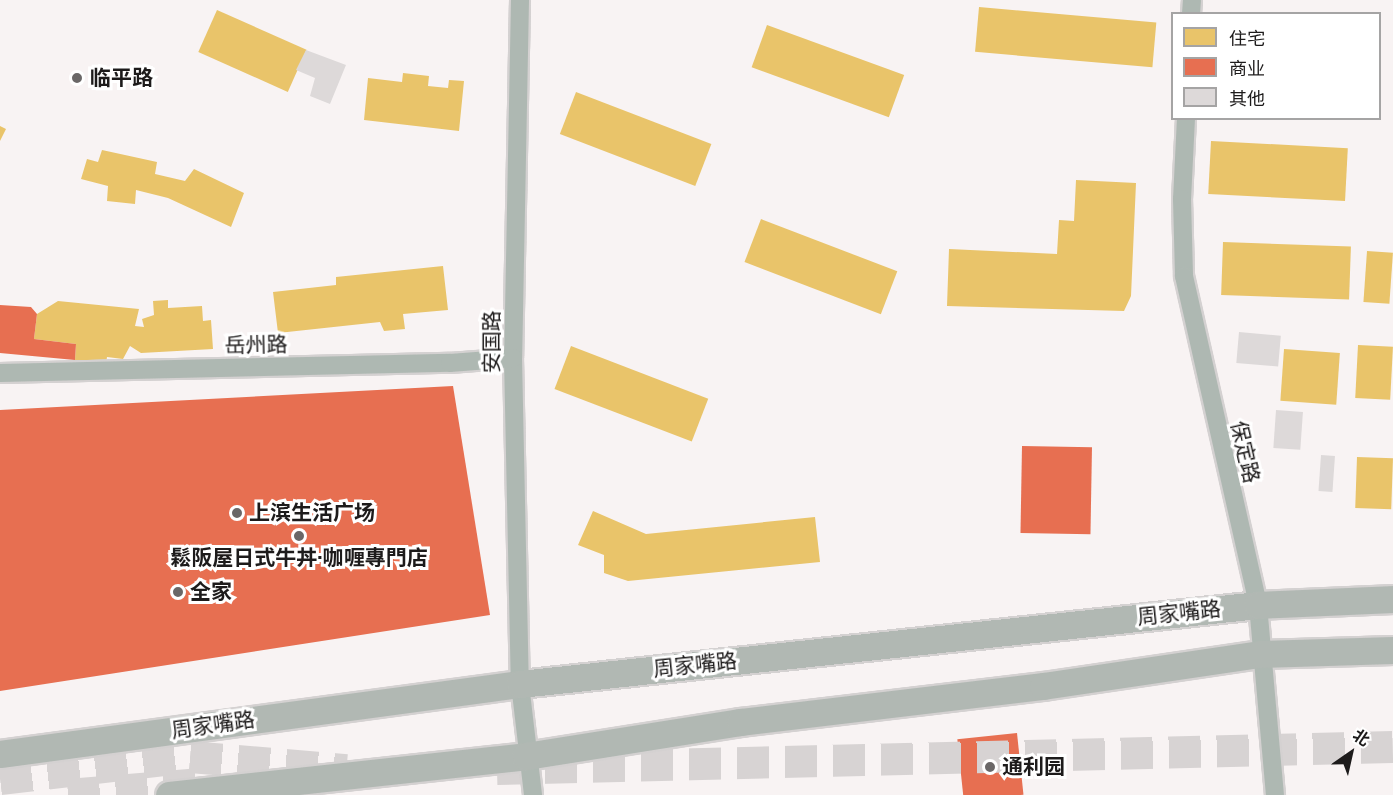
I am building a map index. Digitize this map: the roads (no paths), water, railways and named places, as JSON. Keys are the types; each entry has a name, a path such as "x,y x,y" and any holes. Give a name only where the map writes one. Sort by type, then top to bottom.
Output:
{"main road":[{"name":"周家嘴路","path":"0,754 520,684 1258,604 1393,599"},
{"path":"169,795 526,756 740,722 1043,686 1260,654 1393,650"}],"street":[{"name":"安国路","path":"520,0 513,358 520,684 526,756"},
{"name":"保定路","path":"1186,120 1184,276 1258,604 1260,654 1275,795"},
{"name":"岳州路","path":"0,373 450,363 513,358"},
{"path":"526,756 533,795"}],"tunnel":[{"path":"497,769 1393,747"},
{"path":"0,779 190,757 346,770"},
{"path":"68,795 202,784"}],"place":[{"name":"临平路","path":"77,78"},
{"name":"上滨生活广场","path":"237,513"},
{"name":"鬆阪屋日式牛丼·咖喱專門店","path":"299,536"},
{"name":"全家","path":"178,592"},
{"name":"通利园","path":"990,767"}]}
